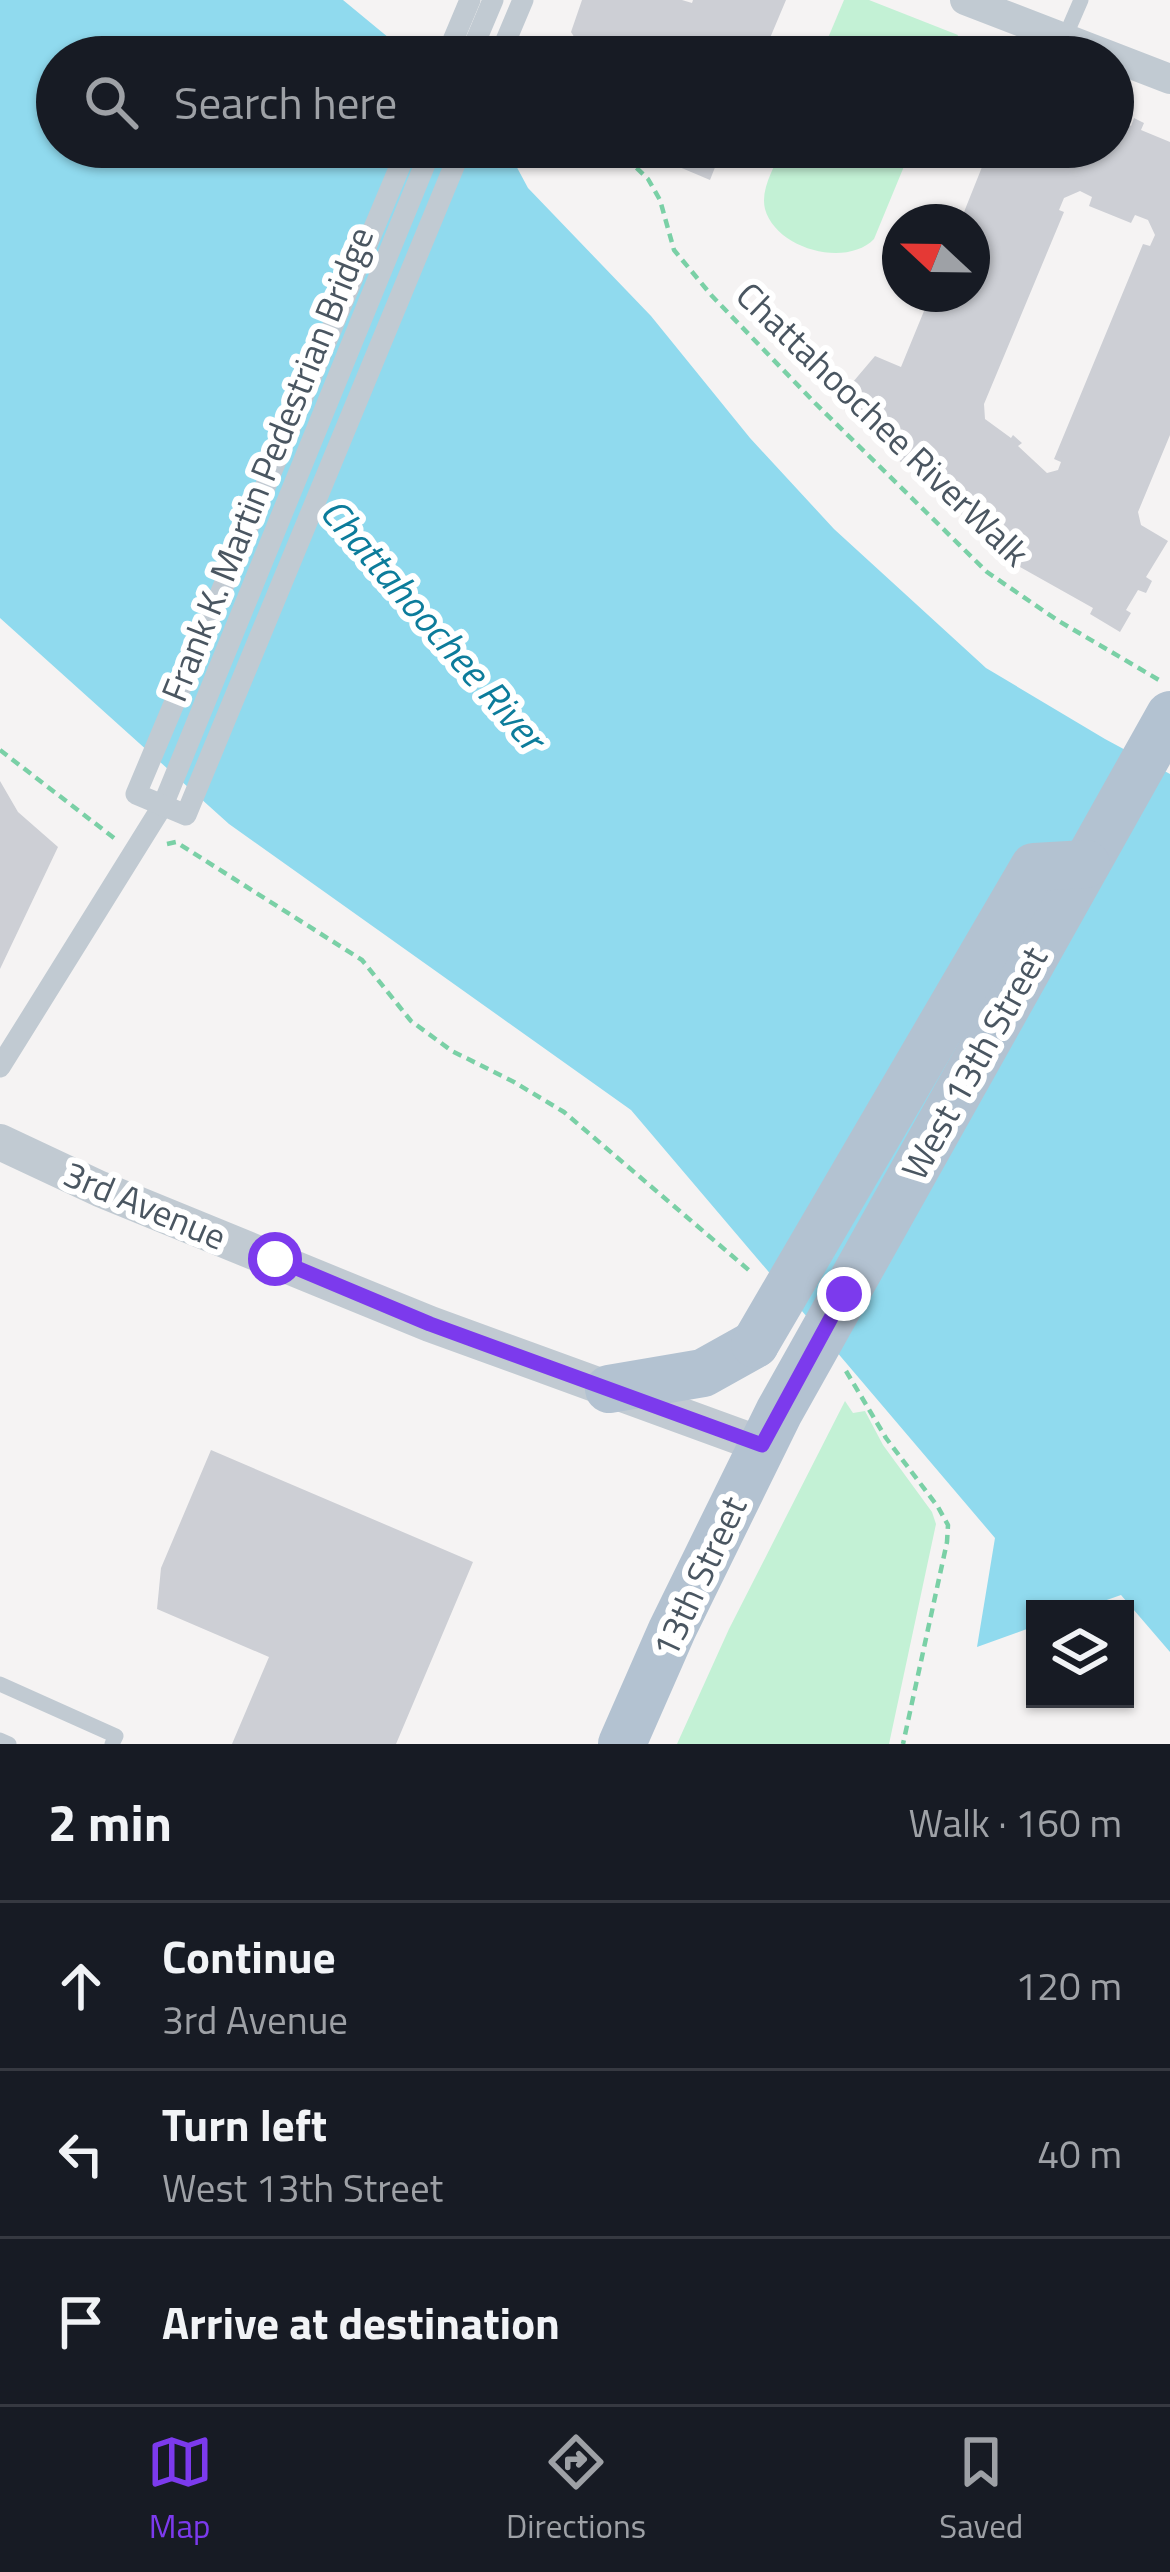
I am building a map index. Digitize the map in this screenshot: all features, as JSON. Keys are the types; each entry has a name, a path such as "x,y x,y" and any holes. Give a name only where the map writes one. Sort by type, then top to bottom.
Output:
{"main road":[{"name":"West 13th Street","path":"770,1428 1170,715"},
{"path":"609,1389 703,1373 755,1344 1034,867 1086,864"},
{"name":"13th Street","path":"622,1744 770,1428"}],"street":[{"path":"455,36 470,0"},
{"path":"478,36 493,0"},
{"path":"508,36 523,0"},
{"path":"965,0 1062,36"},
{"path":"1134,65 1170,80"},
{"path":"399,168 136,794 186,815 453,168"},
{"name":"Frank K. Martin Pedestrian Bridge","path":"0,1067 163,805 423,168"},
{"name":"3rd Avenue","path":"0,1142 100,1189 430,1324 609,1389 770,1428"}],"lane":[{"path":"1065,36 1081,0"},
{"path":"0,1684 116,1736 112,1744"},
{"path":"0,1740 9,1744"}],"path":[{"name":"Chattahoochee RiverWalk","path":"637,168 660,200 674,250 712,296 987,572 1170,687"},
{"path":"0,750 133,853 176,842 362,960 411,1021 452,1052 564,1112 752,1273"},
{"path":"839,1364 948,1525 903,1744"}],"green space":[{"path":"844,0 869,0 958,35 958,36 829,36"},
{"path":"774,168 903,168 888,204 882,204 874,239 847,252 813,250 783,235 765,209"},
{"path":"845,1401 853,1413 865,1411 936,1524 889,1744 677,1744 729,1629"}],"water":[{"name":"Chattahoochee River","path":"0,0 343,0 387,36 36,36 36,168 517,168 528,188 651,316 750,438 834,529 986,668 1170,774 1170,1652 1134,1610 1134,1600 1121,1595 1107,1600 1026,1600 1026,1629 977,1647 995,1538 631,1110 229,824 0,618"}],"building":[{"path":"582,0 786,0 771,36 574,36"},
{"path":"1134,118 1144,123 1141,130 1170,142 1170,435 1138,512 1141,525 1168,541 1146,577 1152,581 1146,593 1138,590 1126,610 1131,613 1120,632 1090,614 1093,608 1013,563 836,402 875,356 901,367 924,312 990,312 990,204 967,204 982,168 1134,168","holes":["1080,191 1092,197 1089,206 1131,223 1135,215 1148,220 1155,235 1150,246 1143,244 1054,459 1061,462 1058,470 1047,473 1018,446 1022,443 1013,435 985,419 984,404 1064,212 1059,210 1064,198"]},
{"path":"682,168 715,168 710,180"},
{"path":"0,781 18,812 58,847 0,969"},
{"path":"211,1450 473,1562 396,1744 232,1744 269,1657 157,1609 161,1568"}],"route":[{"path":"275,1259 430,1324 762,1445 844,1294"}]}
